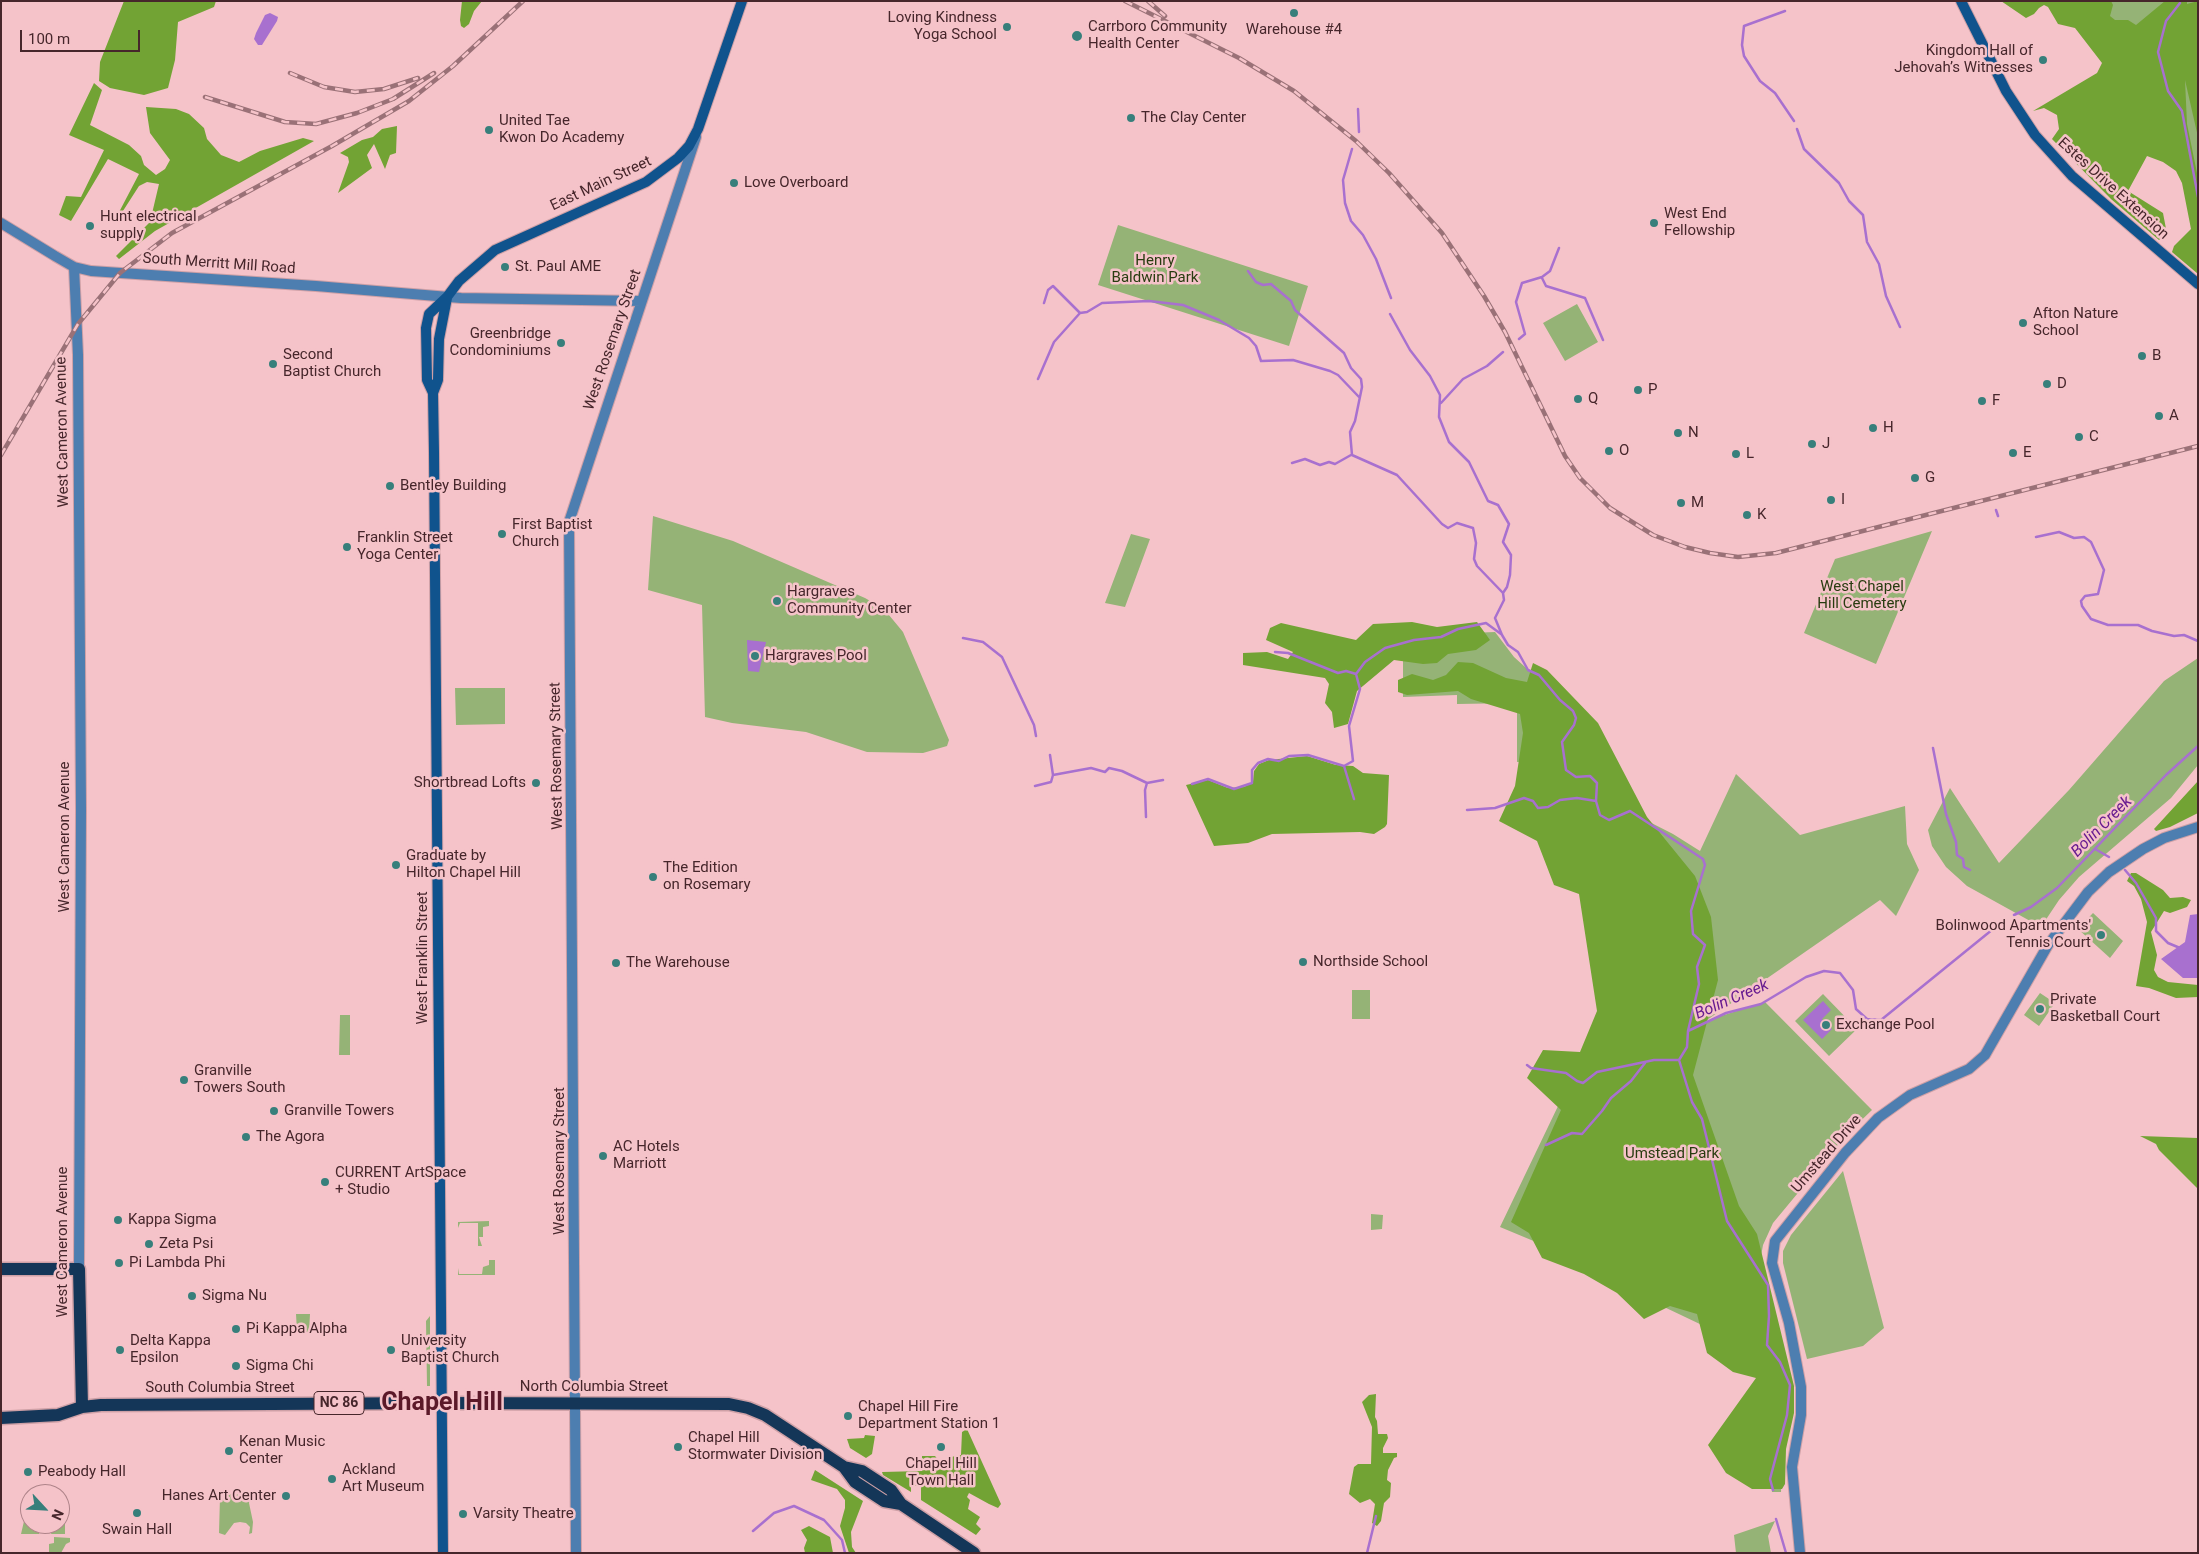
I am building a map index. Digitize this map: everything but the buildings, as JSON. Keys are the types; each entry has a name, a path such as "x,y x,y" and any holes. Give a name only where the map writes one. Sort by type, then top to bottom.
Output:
{"main road":[{"name":"East Main Street","path":"447,297 459,281 495,250 654,178 684,152 698,128 742,1"},
{"name":"Estes Drive Extension","path":"1961,1 2006,92 2041,142 2072,176 2198,284"},
{"name":"West Franklin Street","path":"432,393 438,380 439,339 447,297"},
{"name":"West Franklin Street","path":"443,1553 432,393 427,380 426,328 429,314 447,297"},
{"path":"1,1269 79,1269"},
{"name":"West Cameron Avenue","path":"79,1269 82,1407"},
{"name":"North Columbia Street","path":"441,1403 729,1404 748,1408 765,1415 844,1467"},
{"name":"South Columbia Street","path":"1,1418 58,1415 82,1407 147,1404 441,1403"},
{"name":"NC 86","path":"844,1467 867,1475 891,1490 901,1504 974,1553"},
{"name":"NC 86","path":"844,1467 854,1482 877,1497 884,1501 901,1504"}],"street":[{"name":"West Rosemary Street","path":"576,1553 569,522 698,128"},
{"name":"South Merritt Mill Road","path":"1,223 74,266 91,271 447,297 641,302"},
{"name":"West Cameron Avenue","path":"74,266 78,355 82,810 79,1269"},
{"name":"Umstead Drive","path":"1800,1553 1792,1467 1801,1414 1801,1387 1789,1323 1772,1263 1775,1241 1845,1153 1878,1118 1910,1095 1969,1069 1985,1055 2048,945 2088,892 2109,872 2143,849 2164,838 2198,827"}],"green space":[{"path":"124,1 216,1 214,7 178,22 175,60 168,88 144,95 110,88 99,81 100,62"},
{"path":"462,1 482,1 474,11 469,24 464,28 461,26 460,20"},
{"path":"2001,1 2111,1 2113,5 2110,16 2115,20 2128,20 2136,25 2165,1 2187,1 2187,4 2198,1 2198,137 2185,80 2187,124 2198,178 2198,274 2172,252 2174,246 2191,229 2182,183 2176,171 2163,162 2147,156 2128,191 2163,213 2167,234 2159,240 2111,199 2052,139 2059,129 2057,115 2044,108 2033,111 2097,73 2102,63 2075,28 2058,24 2048,7 2044,5 2026,18"},
{"path":"2072,1 2198,1 2198,241 2178,108 2114,62"},
{"path":"94,83 102,90 90,125 129,145 141,156 144,165 156,175 165,169 170,160 150,133 146,107 176,109 189,114 204,128 207,139 221,155 239,162 260,151 303,138 314,141 155,231 119,259 116,256 150,222 159,184 147,182 139,186 121,214 117,216 139,174 108,159 71,221 59,215 66,196 81,197 104,150 69,135"},
{"path":"397,126 396,153 390,155 385,169 374,144 367,155 372,168 338,193 349,162 348,157 340,153 362,140 373,137 382,129"},
{"name":"Henry Baldwin Park","path":"1118,225 1308,286 1289,346 1098,285"},
{"path":"1577,304 1598,342 1565,361 1543,323"},
{"path":"653,516 733,541 865,598 884,609 903,632 949,740 947,746 923,753 867,752 806,732 732,723 705,717 702,605 648,590"},
{"name":"West Chapel Hill Cemetery","path":"1932,531 1876,664 1804,633 1835,559"},
{"path":"1131,534 1150,539 1125,607 1105,603"},
{"path":"1412,622 1437,627 1477,622 1490,640 1476,650 1448,654 1437,663 1423,664 1394,660 1357,691 1348,724 1334,728 1332,712 1325,703 1329,684 1325,678 1243,665 1243,653 1267,652 1288,659 1293,652 1266,640 1270,628 1281,623 1356,640 1373,624"},
{"name":"Umstead Park","path":"1495,632 1514,657 1576,713 1622,808 1673,834 1700,851 1736,774 1800,835 1905,806 1907,844 1919,870 1896,916 1880,900 1694,1029 1721,1016 1765,1002 1872,1110 1846,1135 1773,1223 1763,1245 1761,1256 1782,1453 1781,1492 1772,1492 1768,1466 1767,1356 1536,1246 1536,1242 1500,1227 1677,858 1541,761 1517,762 1517,703 1457,704 1457,695 1403,697 1403,646 1470,633"},
{"path":"2198,658 2198,765 2171,798 2079,877 2059,900 2041,927 1967,886 1946,867 1932,846 1928,830 1950,788 1999,863 2069,790 2164,681"},
{"path":"1458,662 1473,663 1506,678 1527,682 1533,663 1547,670 1598,723 1647,817 1695,876 1711,917 1718,980 1693,1075 1739,1206 1757,1234 1794,1386 1794,1413 1786,1449 1785,1484 1782,1489 1752,1489 1726,1473 1708,1445 1756,1378 1733,1372 1707,1353 1697,1314 1670,1306 1644,1319 1617,1293 1584,1274 1542,1258 1529,1233 1511,1222 1561,1110 1527,1078 1543,1050 1580,1052 1597,1011 1579,894 1554,885 1537,841 1499,821 1515,786 1523,733 1520,714 1471,699 1458,691 1407,695 1398,692 1398,680 1412,674 1433,680 1446,675"},
{"path":"455,688 505,688 505,724 456,725"},
{"path":"1307,756 1336,765 1353,766 1363,773 1389,775 1387,824 1385,827 1374,834 1360,832 1272,834 1248,843 1214,846 1186,785 1208,780 1228,788 1244,787 1253,782 1254,771 1259,764 1269,760"},
{"path":"2198,781 2198,813 2170,827 2156,831 2154,829"},
{"path":"2131,873 2136,873 2163,890 2170,898 2183,897 2191,900 2187,907 2170,913 2164,911 2151,932 2157,955 2154,970 2158,977 2168,982 2198,985 2198,997 2176,998 2149,988 2136,986 2147,922 2141,899 2134,886 2127,881"},
{"name":"Bolinwood Apartments' Tennis Court","path":"2093,913 2123,941 2110,958 2078,929"},
{"path":"1352,990 1370,990 1370,1019 1352,1019"},
{"name":"Private Basketball Court","path":"2040,993 2055,1003 2039,1026 2024,1015"},
{"name":"Exchange Pool","path":"1823,994 1857,1029 1829,1056 1795,1021"},
{"path":"340,1015 350,1015 350,1055 339,1055"},
{"path":"2140,1136 2198,1138 2198,1189 2159,1150 2156,1144"},
{"path":"1843,1171 1884,1328 1863,1346 1807,1359 1783,1263 1783,1251 1791,1235"},
{"path":"1371,1214 1383,1215 1382,1229 1371,1230"},
{"path":"489,1221 489,1226 483,1227 483,1237 479,1237 482,1246 478,1246 478,1223 460,1223 458,1228 458,1222"},
{"path":"489,1260 495,1260 495,1275 458,1275 458,1268 459,1274 482,1274 483,1267 489,1265"},
{"path":"296,1314 310,1314 309,1332 297,1332"},
{"path":"430,1316 430,1386 427,1386 426,1321"},
{"path":"1376,1394 1375,1417 1378,1434 1387,1434 1388,1438 1383,1448 1383,1453 1397,1453 1397,1457 1394,1458 1388,1470 1387,1480 1391,1483 1390,1497 1384,1503 1381,1521 1377,1526 1372,1523 1375,1504 1370,1499 1360,1503 1349,1494 1354,1467 1358,1464 1371,1464 1372,1427 1362,1402 1369,1395"},
{"path":"967,1429 1001,1504 998,1508 969,1493 967,1497 970,1500 968,1509 980,1517 976,1524 981,1529 976,1535 921,1500 921,1486 911,1486 911,1492 883,1475 882,1472 922,1471 922,1456 935,1456 941,1463 949,1461 951,1457 961,1455 962,1432"},
{"path":"865,1435 875,1436 872,1454 866,1458 850,1448 847,1439 864,1438"},
{"path":"815,1470 863,1501 851,1532 852,1547 856,1553 849,1553 840,1526 845,1508 845,1500 837,1489 811,1480"},
{"path":"228,1494 251,1495 249,1503 253,1522 252,1533 249,1534 250,1527 246,1523 240,1522 234,1523 225,1535 219,1533 220,1497 225,1499"},
{"path":"1775,1521 1768,1536 1771,1553 1736,1553 1734,1535"},
{"path":"809,1526 830,1537 833,1553 805,1553 804,1548 807,1540 801,1530"},
{"path":"54,1537 70,1538 70,1542 66,1544 61,1553 49,1553 49,1544 54,1543"}],"shaded area":[{"path":"270,13 278,17 277,21 262,45 258,45 254,39 256,33 265,15"},
{"name":"Hargraves Pool","path":"747,640 766,642 759,672 748,671"},
{"path":"2198,914 2198,978 2183,978 2161,959 2185,942 2190,915"},
{"path":"1823,1001 1831,1010 1822,1019 1832,1029 1822,1039 1803,1020"}],"waterway":[{"path":"2180,3 2166,21 2158,52 2168,91 2182,111 2198,197"},
{"path":"1785,11 1744,26 1742,45 1744,56 1760,81 1775,93 1794,121"},
{"path":"1358,109 1359,132"},
{"path":"1797,129 1804,149 1839,183 1849,201 1863,215 1867,242 1879,264 1886,296 1900,327"},
{"path":"1352,149 1343,180 1345,203 1351,221 1363,235 1376,259 1391,298"},
{"path":"1519,339 1525,334 1516,302 1522,283 1542,277 1550,271 1559,248"},
{"path":"1248,271 1256,282 1263,285 1271,284 1291,301 1295,310 1344,353 1351,368 1361,379 1362,387 1355,421 1350,432 1352,455 1397,475 1442,524 1448,528 1457,523 1473,528 1476,543 1474,559 1477,566 1503,593 1504,600 1495,618 1502,635 1508,645 1518,652 1528,670 1539,675 1560,700 1573,711 1576,718 1574,725 1562,742 1566,770 1576,777 1590,776 1597,783 1596,801 1600,815 1609,820 1630,811 1703,859 1705,865 1691,911 1693,934 1705,945 1697,967 1699,984 1688,1031"},
{"path":"1542,278 1546,286 1585,298 1603,340"},
{"path":"1044,303 1048,290 1053,286 1080,313"},
{"path":"1038,379 1054,342 1080,313 1087,312 1102,303 1149,301 1183,305 1219,320 1249,338 1256,346 1261,361 1293,360 1330,371 1338,375 1359,397"},
{"path":"1390,314 1410,350 1430,376 1440,395 1439,417 1449,442 1469,462 1488,501 1498,505 1509,524 1503,542 1511,555 1510,575 1507,587 1503,593"},
{"path":"1441,403 1463,379 1487,366 1503,352"},
{"path":"1292,463 1305,459 1320,465 1329,462 1335,464 1351,455"},
{"path":"1996,510 1998,516"},
{"path":"2036,537 2059,532 2074,538 2084,537 2091,542 2104,570 2098,594 2085,596 2081,601 2082,606 2091,619 2108,625 2138,625 2152,631 2174,636 2184,635 2198,641"},
{"path":"1192,784 1208,779 1234,789 1252,783 1252,770 1258,763 1268,759 1279,761 1289,756 1308,755 1344,766 1353,761 1349,726 1360,689 1356,674 1365,662 1385,648 1414,640 1441,637 1458,629 1486,623 1501,634"},
{"path":"963,638 983,642 1002,657 1034,725 1036,736"},
{"path":"1275,652 1288,653 1338,673 1346,671 1356,674"},
{"name":"Bolin Creek","path":"2014,915 2031,907 2057,888 2166,775 2198,746"},
{"path":"1933,748 1946,814 1956,842 1957,855 1963,859 1964,867 1970,870"},
{"path":"1050,755 1053,775"},
{"path":"1344,766 1354,799"},
{"path":"1035,786 1051,782 1053,775 1091,768 1105,772 1109,768 1122,771 1147,783 1163,780"},
{"path":"1146,817 1145,790 1147,783"},
{"path":"1467,810 1495,808 1524,798 1533,801 1538,808 1548,807 1560,800 1577,798 1596,801"},
{"path":"2095,849 2109,857"},
{"path":"2125,870 2136,883 2156,918 2156,931 2168,943 2180,948"},
{"name":"Bolin Creek","path":"1773,1490 1770,1479 1787,1415 1790,1385 1780,1362 1767,1345 1769,1316 1768,1285 1727,1221 1702,1119 1692,1102 1679,1060 1687,1047 1688,1031 1726,1013 1761,1004 1806,977 1824,971 1840,973 1853,990 1856,1009 1867,1019 1881,1020 1998,925"},
{"path":"1527,1065 1531,1068 1566,1073 1583,1083 1597,1072 1654,1060 1679,1060"},
{"path":"1546,1145 1572,1133 1582,1134 1611,1098 1631,1081 1645,1063"},
{"path":"753,1531 774,1513 794,1506 824,1520 842,1540 845,1553"},
{"path":"1367,1553 1376,1516"},
{"name":"Bolin Creek","path":"1776,1519 1786,1553"}],"railway":[{"path":"1,455 78,324 120,273 172,233 332,146 409,101 453,66 523,1"},
{"path":"1125,1 1239,58 1294,91 1356,141 1389,173 1442,233 1484,296 1505,332 1565,456 1580,478 1610,508 1653,535 1685,547 1710,553 1738,557 1776,553 2198,446"},
{"path":"1148,1 1165,16"},
{"path":"290,73 324,87 355,92 384,89 418,78"},
{"path":"205,97 285,122 316,124 357,113 393,99 434,73"}],"place":[{"name":"Warehouse #4","path":"1294,13"},
{"name":"Loving Kindness Yoga School","path":"1007,27"},
{"name":"Carrboro Community Health Center","path":"1077,36"},
{"name":"Kingdom Hall of Jehovah’s Witnesses","path":"2043,60"},
{"name":"The Clay Center","path":"1131,118"},
{"name":"United Tae Kwon Do Academy","path":"489,130"},
{"name":"Love Overboard","path":"734,183"},
{"name":"West End Fellowship","path":"1654,223"},
{"name":"Hunt electrical supply","path":"90,226"},
{"name":"St. Paul AME","path":"505,267"},
{"name":"Afton Nature School","path":"2023,323"},
{"name":"Greenbridge Condominiums","path":"561,343"},
{"name":"B","path":"2142,356"},
{"name":"Second Baptist Church","path":"273,364"},
{"name":"D","path":"2047,384"},
{"name":"P","path":"1638,390"},
{"name":"Q","path":"1578,399"},
{"name":"F","path":"1982,401"},
{"name":"A","path":"2159,416"},
{"name":"H","path":"1873,428"},
{"name":"N","path":"1678,433"},
{"name":"C","path":"2079,437"},
{"name":"J","path":"1812,444"},
{"name":"O","path":"1609,451"},
{"name":"E","path":"2013,453"},
{"name":"L","path":"1736,454"},
{"name":"G","path":"1915,478"},
{"name":"Bentley Building","path":"390,486"},
{"name":"I","path":"1831,500"},
{"name":"M","path":"1681,503"},
{"name":"K","path":"1747,515"},
{"name":"First Baptist Church","path":"502,534"},
{"name":"Franklin Street Yoga Center","path":"347,547"},
{"name":"Hargraves Community Center","path":"777,601"},
{"name":"Hargraves Pool","path":"755,656"},
{"name":"Shortbread Lofts","path":"536,783"},
{"name":"Graduate by Hilton Chapel Hill","path":"396,865"},
{"name":"The Edition on Rosemary","path":"653,877"},
{"name":"Bolinwood Apartments' Tennis Court","path":"2101,935"},
{"name":"Northside School","path":"1303,962"},
{"name":"The Warehouse","path":"616,963"},
{"name":"Private Basketball Court","path":"2040,1009"},
{"name":"Exchange Pool","path":"1826,1025"},
{"name":"Granville Towers South","path":"184,1080"},
{"name":"Granville Towers","path":"274,1111"},
{"name":"The Agora","path":"246,1137"},
{"name":"AC Hotels Marriott","path":"603,1156"},
{"name":"CURRENT ArtSpace + Studio","path":"325,1182"},
{"name":"Kappa Sigma","path":"118,1220"},
{"name":"Zeta Psi","path":"149,1244"},
{"name":"Pi Lambda Phi","path":"119,1263"},
{"name":"Sigma Nu","path":"192,1296"},
{"name":"Pi Kappa Alpha","path":"236,1329"},
{"name":"Delta Kappa Epsilon","path":"120,1350"},
{"name":"University Baptist Church","path":"391,1350"},
{"name":"Sigma Chi","path":"236,1366"},
{"name":"Chapel Hill Fire Department Station 1","path":"848,1416"},
{"name":"Chapel Hill Stormwater Division","path":"678,1447"},
{"name":"Chapel Hill Town Hall","path":"941,1447"},
{"name":"Kenan Music Center","path":"229,1451"},
{"name":"Peabody Hall","path":"28,1472"},
{"name":"Ackland Art Museum","path":"332,1479"},
{"name":"Hanes Art Center","path":"286,1496"},
{"name":"Swain Hall","path":"137,1513"},
{"name":"Varsity Theatre","path":"463,1514"}],"district":[{"name":"Chapel Hill","path":"442,1404"}]}
